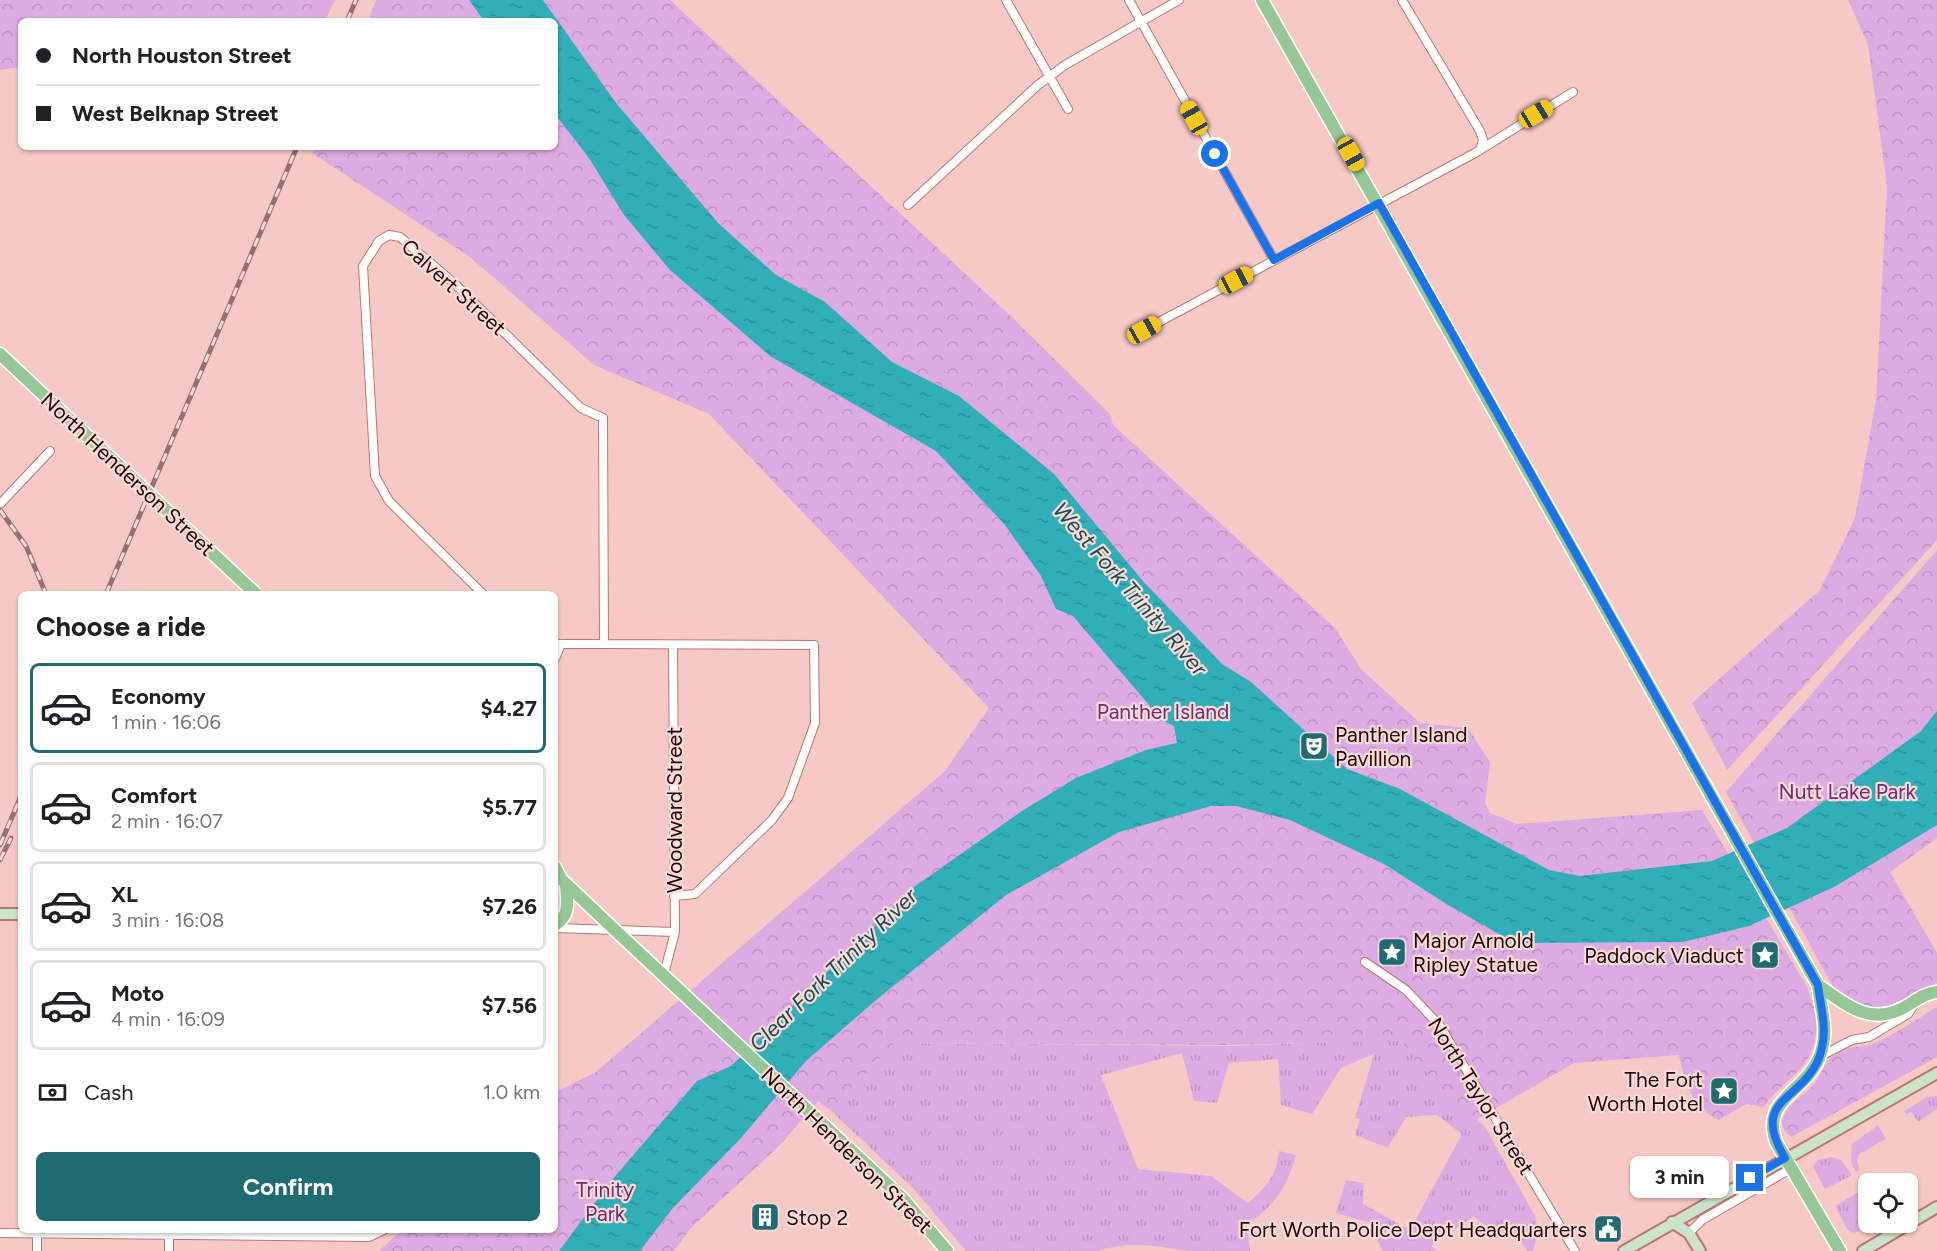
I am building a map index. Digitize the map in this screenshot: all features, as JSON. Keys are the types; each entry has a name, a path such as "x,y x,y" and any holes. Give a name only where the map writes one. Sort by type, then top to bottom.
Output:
{"main road":[{"path":"1262,0 1379,203 1818,984 1826,1026 1819,1057 1810,1074 1779,1104 1773,1116 1773,1135 1840,1251"},
{"name":"North Henderson Street","path":"0,354 253,591"},
{"path":"558,924 565,917 568,909 561,880"},
{"name":"North Henderson Street","path":"561,880 903,1199 944,1247"},
{"path":"0,914 18,914"},
{"path":"1818,984 1848,1008 1866,1014 1884,1015 1937,992"},
{"path":"1624,1251 1672,1222 1789,1163 1937,1073"},
{"path":"1863,1251 1937,1207"},
{"path":"1672,1222 1689,1233 1700,1251"}],"street":[{"path":"1006,0 1068,109"},
{"path":"1129,0 1274,260"},
{"path":"908,205 1049,77 1179,0"},
{"path":"1402,0 1480,131 1481,147"},
{"path":"1144,330 1481,147 1573,92"},
{"name":"Calvert Street","path":"480,591 389,501 375,476 363,266 379,241 389,235 400,237 454,283 581,408 603,418 604,644"},
{"path":"0,504 50,452"},
{"path":"558,644 814,645 814,723 788,798 772,820 695,894 674,896"},
{"name":"Woodward Street","path":"664,974 675,932 673,645"},
{"path":"558,927 675,932"},
{"name":"North Taylor Street","path":"1365,962 1406,990 1440,1026 1575,1251"},
{"path":"1819,1057 1852,1040 1869,1037 1908,1014 1917,999"},
{"path":"1689,1233 1702,1220 1789,1163"},
{"path":"0,1233 18,1232"},
{"path":"37,1233 37,1251"},
{"path":"169,1233 169,1251"},
{"path":"304,1233 369,1237 378,1233"}],"green space":[{"path":"0,0 335,0 326,18 18,18 18,67 0,70"},
{"name":"Panther Island","path":"376,0 670,0 1015,320 1110,414 1113,425 1335,628 1361,669 1420,723 1468,728 1490,762 1485,803 1490,813 1517,824 1702,810 1811,997 1816,1018 1815,1038 1813,1048 1802,1067 1764,1107 1746,1104 1719,1120 1702,1109 1691,1093 1679,1055 1574,1063 1477,1119 1448,1098 1401,1041 1226,1045 895,1043 830,1110 818,1101 779,1146 690,1229 674,1251 379,1251 399,1233 558,1233 558,1091 596,1072 945,771 989,708 709,414 594,365 470,257 312,153 314,150 558,150 558,18 369,18"},
{"path":"1848,0 1937,0 1937,540 1727,770 1692,703 1820,590 1855,518 1876,400 1887,186 1868,44"},
{"name":"Nutt Lake Park","path":"1937,550 1937,838 1890,872 1937,953 1937,983 1884,1007 1859,1006 1832,985 1726,792"},
{"path":"1937,1007 1937,1057 1791,1137 1784,1130 1782,1122 1784,1115 1815,1083 1833,1056 1853,1047 1880,1041"},
{"path":"1401,1041 1485,1127 1535,1216 1538,1231 1533,1251 1527,1251 1514,1236 1494,1234 1474,1216 1431,1246 1437,1251 1382,1251 1371,1223 1336,1213 1346,1180 1364,1183 1363,1204 1410,1230 1462,1134 1437,1115 1406,1117 1388,1148 1355,1135 1360,1119 1355,1118 1374,1054 1341,1068 1312,1114 1281,1105 1278,1059 1229,1063 1217,1103 1194,1101 1182,1053 1101,1075 1138,1169 1211,1176 1248,1203 1270,1180 1276,1167 1279,1151 1296,1155 1279,1195 1247,1225 1250,1251 1190,1251 1134,1245 1098,1251 966,1251 913,1188 830,1110 895,1043 1234,1046"},
{"path":"1937,1096 1937,1109 1918,1122 1911,1112 1906,1114 1904,1111 1927,1097"},
{"path":"1878,1125 1886,1139 1859,1154 1857,1163 1860,1170 1856,1172 1851,1162 1852,1144"},
{"path":"1831,1157 1841,1160 1852,1175 1825,1189 1813,1167 1818,1160"},
{"path":"1858,1193 1858,1231 1853,1233 1847,1229 1835,1206"}],"water":[{"path":"469,0 543,0 556,18 482,18"},
{"path":"558,21 616,103 718,223 776,275 825,302 892,362 959,396 1054,474 1142,580 1222,664 1251,682 1347,769 1400,789 1549,870 1580,876 1712,861 1787,828 1921,731 1937,711 1937,825 1834,887 1749,926 1683,942 1515,943 1448,905 1384,864 1290,820 1236,806 1211,806 1119,832 1006,895 876,1000 806,1061 741,1138 672,1209 640,1251 559,1251 611,1181 697,1081 731,1066 914,887 1022,811 1076,778 1146,750 1177,743 1174,726 1162,720 1073,616 1056,609 1041,576 1005,525 936,451 770,356 670,270 624,215 589,158 558,118"}],"railway":[{"path":"348,18 356,0"},
{"path":"107,591 296,150"},
{"path":"0,510 26,546 45,591"},
{"path":"0,845 18,803"},
{"path":"0,860 11,838"}],"place":[{"name":"Panther Island Pavillion","path":"1314,746"},
{"name":"Major Arnold Ripley Statue","path":"1392,952"},
{"name":"Paddock Viaduct","path":"1765,955"},
{"name":"The Fort Worth Hotel","path":"1724,1091"},
{"name":"Stop 2","path":"765,1217"},
{"name":"Fort Worth Police Dept Headquarters","path":"1608,1229"}],"route":[{"path":"1215,154 1274,260 1379,203 1818,985 1826,1026 1819,1057 1806,1080 1779,1104 1772,1121 1773,1135 1785,1158 1750,1178"}],"water label":[{"name":"West Fork Trinity River","path":"1130,589"},
{"name":"Clear Fork Trinity River","path":"833,970"}],"park label":[{"name":"Trinity Park","path":"605,1201"}]}
